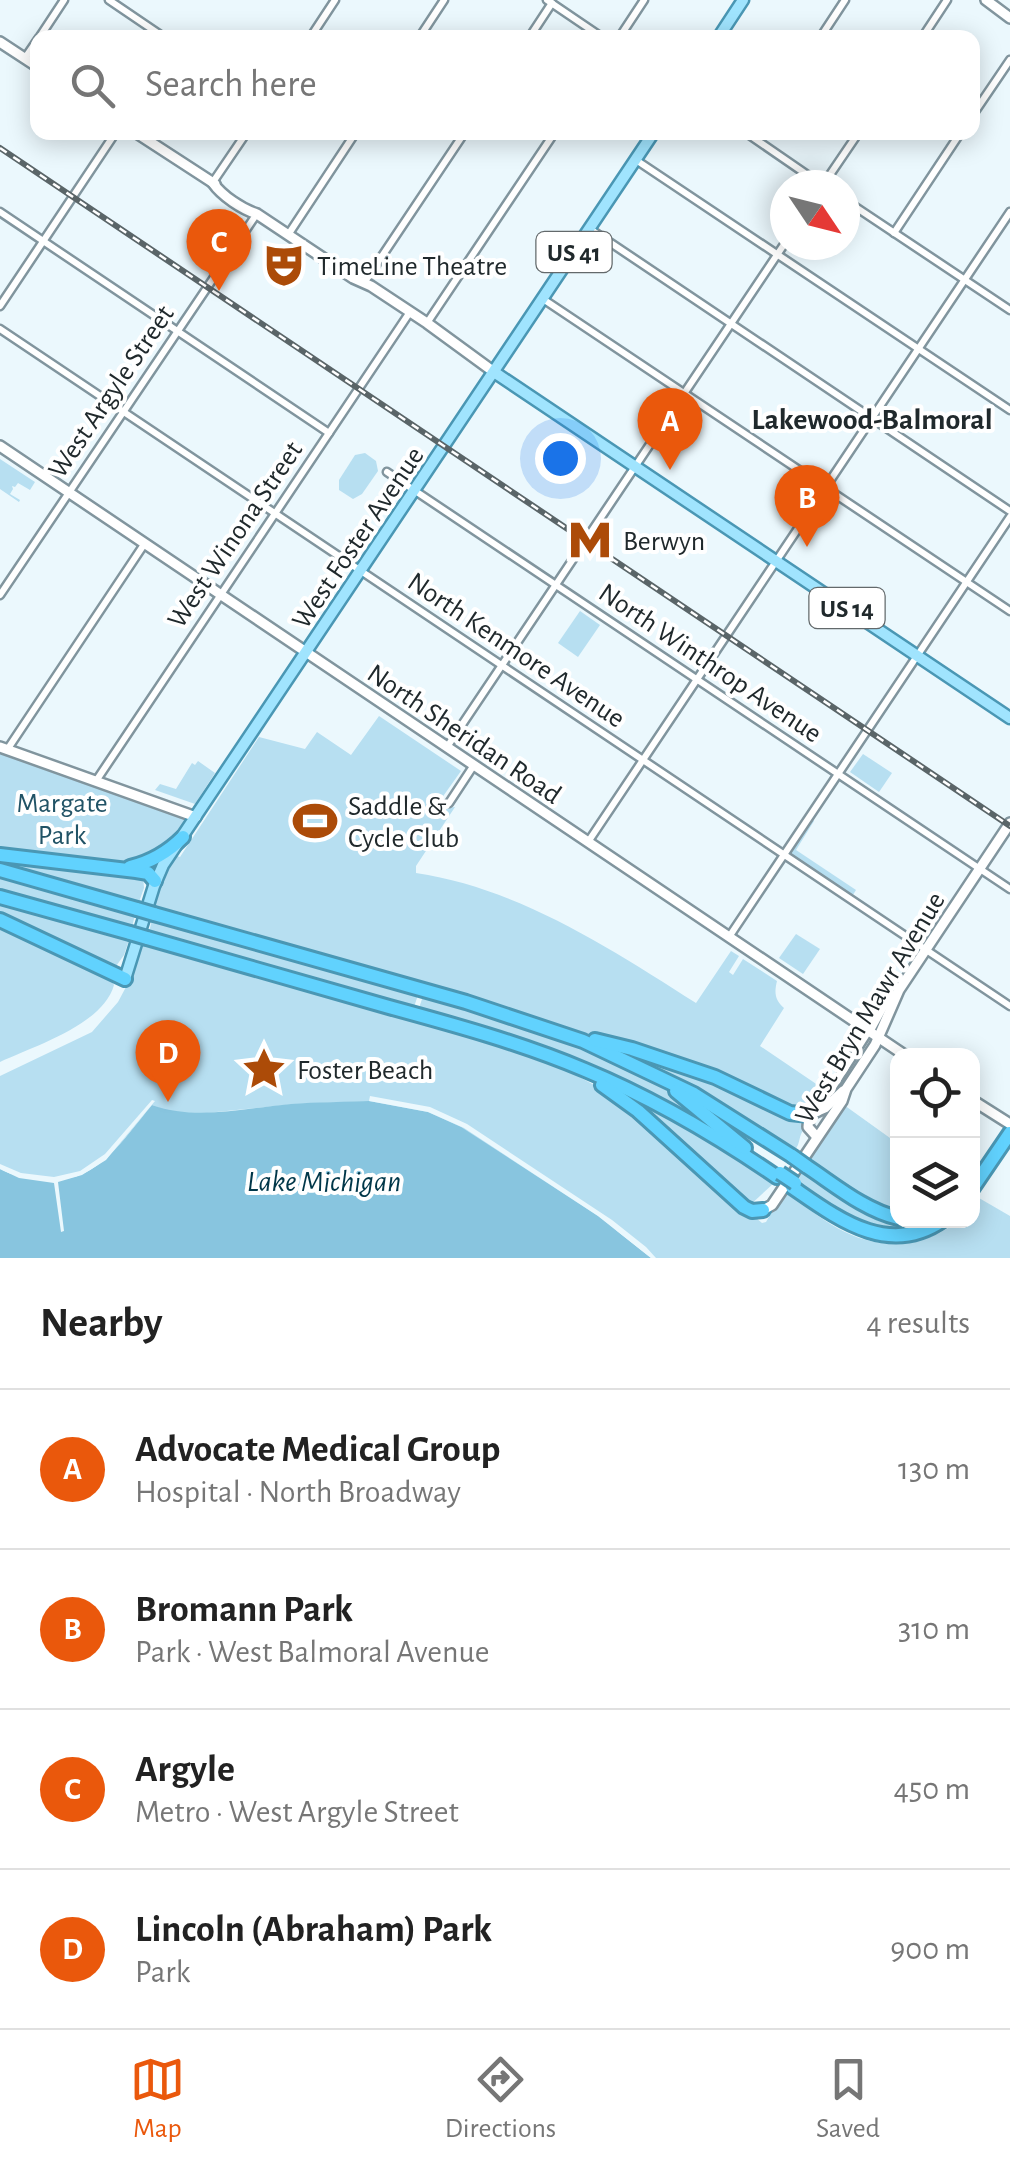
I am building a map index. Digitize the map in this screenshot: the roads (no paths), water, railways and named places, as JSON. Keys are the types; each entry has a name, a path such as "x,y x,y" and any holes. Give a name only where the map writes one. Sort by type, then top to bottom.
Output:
{"highway":[{"name":"US 41","path":"0,855 119,868 154,859 183,836"},
{"path":"119,868 146,872 156,881"},
{"path":"0,870 466,1002 583,1041 710,1103 875,1211 890,1216"},
{"path":"0,897 492,1036 586,1070 695,1124 778,1175 853,1228 904,1235 929,1228"},
{"name":"US 41","path":"0,920 124,979"},
{"path":"583,1041 600,1040 632,1049 715,1078 790,1114 809,1115"},
{"path":"586,1070 638,1111 740,1204 750,1210 762,1210"},
{"path":"654,1073 778,1175"},
{"path":"980,1177 1010,1133"}],"main road":[{"path":"723,30 743,0"},
{"path":"986,0 1010,18"},
{"path":"0,42 30,61"},
{"path":"148,140 249,211 371,286 441,340 453,344"},
{"name":"West Foster Avenue","path":"124,979 163,865 649,140"},
{"path":"408,315 494,372"},
{"name":"US 14","path":"494,372 1010,718"},
{"name":"North Sheridan Road","path":"0,446 894,1048"},
{"path":"4,749 196,817"},
{"name":"West Bryn Mawr Avenue","path":"762,1210 772,1205 842,1101 876,1045 874,1034 899,990 1010,823"},
{"path":"817,1136 808,1127 809,1115 825,1108 846,1089"},
{"path":"980,1105 1010,1124"}],"street":[{"path":"43,30 64,0"},
{"path":"110,0 153,30"},
{"path":"315,30 336,0"},
{"path":"424,30 444,0"},
{"path":"623,30 644,0"},
{"path":"825,30 846,0"},
{"path":"927,30 947,0"},
{"path":"534,30 550,2 591,30"},
{"path":"25,58 30,50"},
{"path":"980,104 1010,60"},
{"path":"0,306 111,140"},
{"path":"212,183 241,140"},
{"path":"288,234 351,140"},
{"path":"363,284 460,140"},
{"path":"427,324 550,140"},
{"path":"761,140 802,170"},
{"path":"833,170 854,140"},
{"path":"894,233 956,140"},
{"path":"636,160 770,249"},
{"path":"860,210 1010,310"},
{"path":"0,212 329,433"},
{"path":"588,842 1010,212"},
{"name":"West Argyle Street","path":"0,595 257,214"},
{"path":"590,229 1010,514 729,937"},
{"path":"447,748 773,260"},
{"path":"786,260 1010,410"},
{"path":"543,299 1010,611"},
{"name":"West Winona Street","path":"96,781 408,315"},
{"name":"North Kenmore Avenue","path":"0,329 1010,1006"},
{"name":"North Winthrop Avenue","path":"386,472 1010,889"},
{"path":"4,749 145,544"},
{"path":"448,803 474,766"},
{"name":"West Bryn Mawr Avenue","path":"832,1089 874,1034"}],"water":[{"name":"Lake Michigan","path":"369,1101 428,1112 461,1127 598,1216 651,1258 0,1258 0,1169 39,1179 76,1177 105,1160 152,1105 203,1113"}],"railway":[{"path":"0,148 1010,826"}],"place":[{"name":"TimeLine Theatre","path":"284,265"},
{"name":"Argyle","path":"219,291"},
{"name":"Advocate Medical Group","path":"670,470"},
{"name":"Berwyn","path":"590,540"},
{"name":"Bromann Park","path":"807,547"},
{"name":"Saddle & Cycle Club","path":"315,821"},
{"name":"Foster Beach","path":"264,1069"},
{"name":"Lincoln (Abraham) Park","path":"168,1102"}],"district":[{"name":"Lakewood-Balmoral","path":"872,419"}],"park label":[{"name":"Margate Park","path":"62,818"}]}
